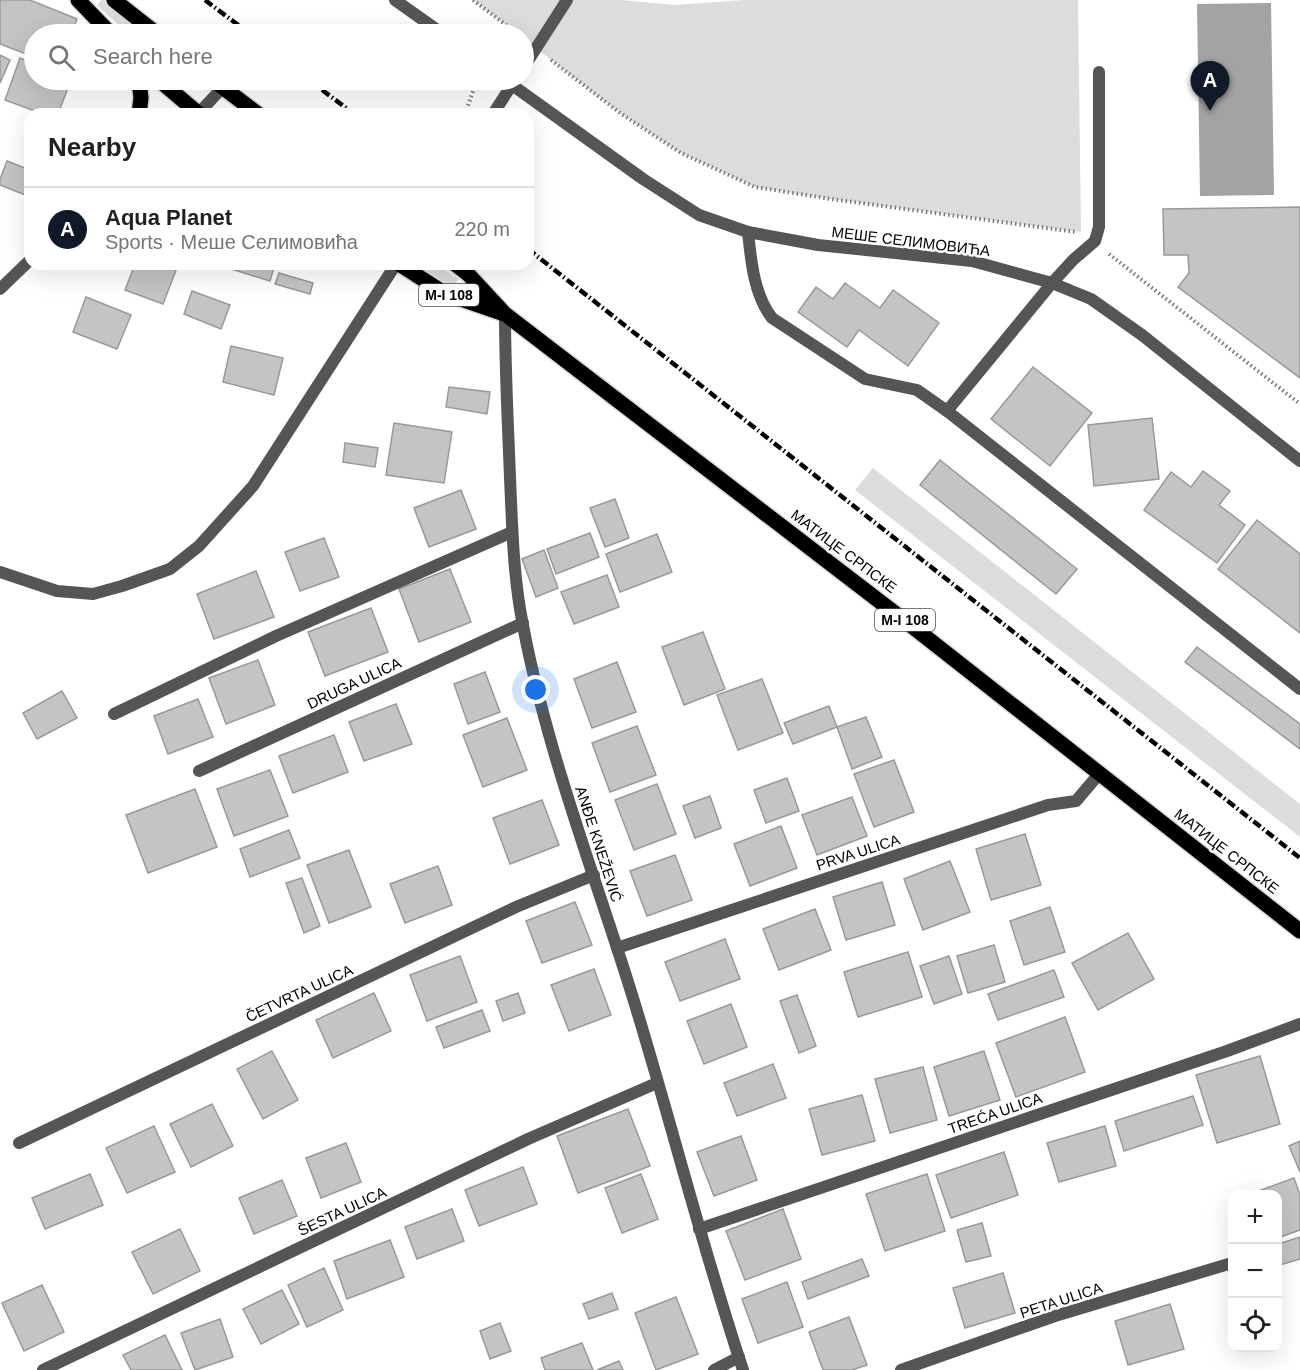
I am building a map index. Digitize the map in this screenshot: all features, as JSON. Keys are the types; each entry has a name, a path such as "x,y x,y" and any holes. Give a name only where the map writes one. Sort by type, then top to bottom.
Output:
{"main road":[{"path":"78,0 101,24"},
{"path":"114,0 144,24"},
{"path":"140,90 140,108"},
{"path":"170,90 191,108"},
{"path":"227,90 250,108"},
{"name":"M-I 108","path":"407,270 447,294 505,314"},
{"name":"M-I 108","path":"463,270 505,314"},
{"name":"МАТИЦЕ СРПСКЕ","path":"505,314 904,619 1300,931"}],"street":[{"path":"395,0 429,24"},
{"path":"534,51 567,0"},
{"path":"947,411 1052,283 1095,241 1100,227 1100,72"},
{"path":"202,108 213,90"},
{"path":"497,108 509,90"},
{"name":"МЕШЕ СЕЛИМОВИЋА","path":"519,90 643,180 699,215 748,232 818,246 972,261 1005,268 1052,283 1091,299 1107,309 1300,461"},
{"path":"748,232 760,296 764,308 772,318 865,379 917,390 947,411 1300,689"},
{"path":"0,289 24,266"},
{"path":"0,572 57,591 93,594 170,569 199,546 253,486 393,270"},
{"name":"ANĐE KNEŽEVIĆ","path":"505,314 512,532 528,656 543,717 594,875 743,1370"},
{"path":"114,714 276,636 512,532"},
{"name":"DRUGA ULICA","path":"199,771 523,623"},
{"name":"PRVA ULICA","path":"616,948 1048,805 1076,801 1099,774"},
{"name":"ČETVRTA ULICA","path":"19,1143 505,912 594,875"},
{"name":"TREĆA ULICA","path":"699,1229 1227,1051 1300,1024"},
{"name":"ŠESTA ULICA","path":"42,1370 528,1139 657,1083"},
{"name":"PETA ULICA","path":"901,1370 1055,1316 1228,1264"},
{"path":"714,1370 739,1357"}],"path":[{"path":"473,0 505,24"},
{"path":"550,59 620,113 681,153 754,187 1081,232 1300,404"},
{"path":"467,108 473,90"}],"shaded area":[{"path":"104,0 134,24 117,24 97,5"},
{"path":"473,0 621,0 675,5 744,0 1078,0 1081,232 755,187 681,153 620,113 534,47 534,24 505,24"},
{"path":"1271,3 1274,195 1200,196 1197,4"},
{"path":"424,270 445,270 459,279 453,287"},
{"path":"873,468 1300,804 1300,837 855,490"}],"building":[{"path":"0,0 30,0 77,19 75,24 24,24 24,53 0,44"},
{"path":"0,55 10,60 0,83"},
{"path":"20,58 24,60 24,90 67,90 60,108 27,108 5,100"},
{"path":"7,161 24,168 24,195 0,185"},
{"path":"1300,207 1300,378 1178,287 1189,273 1188,255 1164,255 1163,209"},
{"path":"133,270 176,270 163,304 125,290"},
{"path":"234,270 273,270 270,281"},
{"path":"279,273 313,283 310,294 275,284"},
{"path":"845,283 880,308 893,290 939,323 908,366 859,330 847,347 798,312 816,287 833,299"},
{"path":"192,291 230,305 221,329 184,314"},
{"path":"86,297 131,315 117,349 73,332"},
{"path":"231,346 283,358 274,395 223,382"},
{"path":"1033,367 1092,413 1050,466 991,419"},
{"path":"449,387 490,392 487,414 446,407"},
{"path":"1152,418 1159,479 1094,486 1088,425"},
{"path":"394,423 452,432 444,483 386,475"},
{"path":"345,443 378,448 375,467 343,462"},
{"path":"940,460 1077,569 1056,594 920,485"},
{"path":"1203,471 1230,491 1219,505 1245,525 1217,563 1144,510 1171,472 1191,487"},
{"path":"461,490 476,529 429,547 414,508"},
{"path":"615,499 629,538 605,547 590,508"},
{"path":"1257,520 1300,554 1300,633 1218,569"},
{"path":"590,533 599,557 556,574 547,549"},
{"path":"657,534 672,572 620,592 606,554"},
{"path":"324,538 339,577 300,591 285,552"},
{"path":"544,550 558,588 536,597 522,559"},
{"path":"450,569 471,622 419,642 399,589"},
{"path":"256,571 274,617 214,639 197,594"},
{"path":"607,575 619,607 574,624 561,592"},
{"path":"371,608 388,652 325,676 308,632"},
{"path":"703,632 725,689 684,705 662,647"},
{"path":"1197,647 1300,724 1300,749 1185,662"},
{"path":"258,660 275,705 226,724 209,678"},
{"path":"617,662 636,712 592,728 574,679"},
{"path":"485,672 500,712 468,724 454,684"},
{"path":"762,679 783,733 738,750 717,695"},
{"path":"62,691 77,718 37,739 23,713"},
{"path":"198,699 213,737 168,754 154,716"},
{"path":"396,704 412,744 364,761 349,722"},
{"path":"829,706 837,727 793,744 784,723"},
{"path":"866,717 882,757 852,769 837,727"},
{"path":"507,718 527,770 483,787 463,735"},
{"path":"637,726 656,775 610,792 592,743"},
{"path":"334,735 348,772 293,793 279,756"},
{"path":"894,760 914,812 874,827 854,774"},
{"path":"270,770 288,816 234,836 217,789"},
{"path":"787,778 799,811 766,823 754,790"},
{"path":"657,784 676,834 634,850 615,800"},
{"path":"195,789 217,847 148,873 126,815"},
{"path":"710,796 721,828 695,838 683,806"},
{"path":"852,797 867,836 817,855 802,815"},
{"path":"542,800 559,845 510,864 493,818"},
{"path":"781,826 797,868 750,886 734,844"},
{"path":"289,830 300,858 250,877 240,849"},
{"path":"1025,834 1041,885 991,900 976,849"},
{"path":"349,850 371,907 329,923 307,865"},
{"path":"675,855 692,900 647,916 630,871"},
{"path":"950,861 970,912 923,930 904,879"},
{"path":"438,866 452,905 405,923 390,884"},
{"path":"302,878 320,926 304,933 286,883"},
{"path":"882,882 895,925 846,940 833,897"},
{"path":"575,902 592,945 542,963 526,921"},
{"path":"1050,907 1065,952 1024,965 1010,921"},
{"path":"815,909 831,950 779,970 763,929"},
{"path":"1128,933 1154,979 1098,1010 1072,963"},
{"path":"725,939 740,979 680,1001 665,962"},
{"path":"994,945 1005,982 968,993 957,956"},
{"path":"908,952 922,997 858,1017 844,972"},
{"path":"460,956 477,1002 427,1021 410,975"},
{"path":"949,956 962,994 934,1004 920,966"},
{"path":"594,969 611,1015 569,1031 551,985"},
{"path":"1054,970 1064,997 998,1020 988,994"},
{"path":"374,993 391,1031 333,1058 316,1020"},
{"path":"518,993 525,1013 503,1021 496,1001"},
{"path":"797,995 816,1046 799,1053 780,1001"},
{"path":"731,1004 747,1047 704,1064 687,1021"},
{"path":"482,1010 490,1031 444,1048 436,1027"},
{"path":"1065,1017 1085,1072 1016,1097 996,1043"},
{"path":"272,1051 298,1100 263,1119 237,1069"},
{"path":"984,1051 1000,1100 949,1116 934,1067"},
{"path":"1260,1056 1280,1124 1217,1143 1196,1075"},
{"path":"773,1064 786,1098 737,1116 724,1083"},
{"path":"923,1067 937,1120 890,1133 875,1079"},
{"path":"862,1095 875,1141 822,1155 809,1109"},
{"path":"1193,1096 1203,1125 1124,1151 1115,1121"},
{"path":"212,1104 233,1146 191,1167 170,1124"},
{"path":"628,1109 650,1166 578,1193 557,1136"},
{"path":"154,1126 175,1172 127,1193 106,1148"},
{"path":"1105,1126 1116,1166 1059,1182 1047,1143"},
{"path":"741,1136 757,1180 714,1196 697,1152"},
{"path":"1300,1141 1300,1172 1289,1146"},
{"path":"346,1143 361,1182 321,1198 306,1158"},
{"path":"1004,1152 1018,1195 951,1218 936,1175"},
{"path":"523,1167 537,1204 479,1226 465,1190"},
{"path":"90,1174 103,1205 45,1229 32,1198"},
{"path":"641,1174 658,1219 622,1233 605,1188"},
{"path":"927,1174 945,1231 885,1251 866,1194"},
{"path":"1294,1178 1300,1195 1300,1230 1282,1237 1282,1190 1261,1190"},
{"path":"282,1180 297,1216 254,1234 239,1198"},
{"path":"452,1209 464,1241 417,1259 405,1227"},
{"path":"783,1209 801,1259 745,1280 726,1231"},
{"path":"982,1223 991,1256 966,1262 957,1230"},
{"path":"180,1229 200,1271 153,1294 132,1252"},
{"path":"1300,1237 1300,1259 1282,1264 1282,1243"},
{"path":"390,1240 404,1277 347,1299 334,1261"},
{"path":"862,1259 869,1276 808,1299 802,1282"},
{"path":"324,1268 343,1310 307,1327 288,1285"},
{"path":"1003,1273 1015,1313 965,1328 953,1288"},
{"path":"787,1282 803,1327 758,1343 742,1299"},
{"path":"42,1285 64,1332 24,1351 2,1303"},
{"path":"282,1290 299,1324 261,1344 243,1309"},
{"path":"612,1293 618,1309 589,1319 583,1304"},
{"path":"676,1297 698,1354 656,1370 635,1313"},
{"path":"1170,1304 1184,1349 1128,1365 1115,1321"},
{"path":"849,1317 867,1365 852,1370 823,1370 809,1332"},
{"path":"220,1319 233,1357 195,1370 181,1333"},
{"path":"500,1323 511,1351 490,1359 480,1331"},
{"path":"165,1335 182,1370 131,1370 123,1355"},
{"path":"582,1343 593,1370 545,1370 541,1358"},
{"path":"619,1361 623,1370 597,1370"}],"railway":[{"path":"205,0 237,24"},
{"path":"322,90 346,108"},
{"path":"534,254 1300,858"}],"place":[{"name":"Aqua Planet","path":"1210,111"}]}
